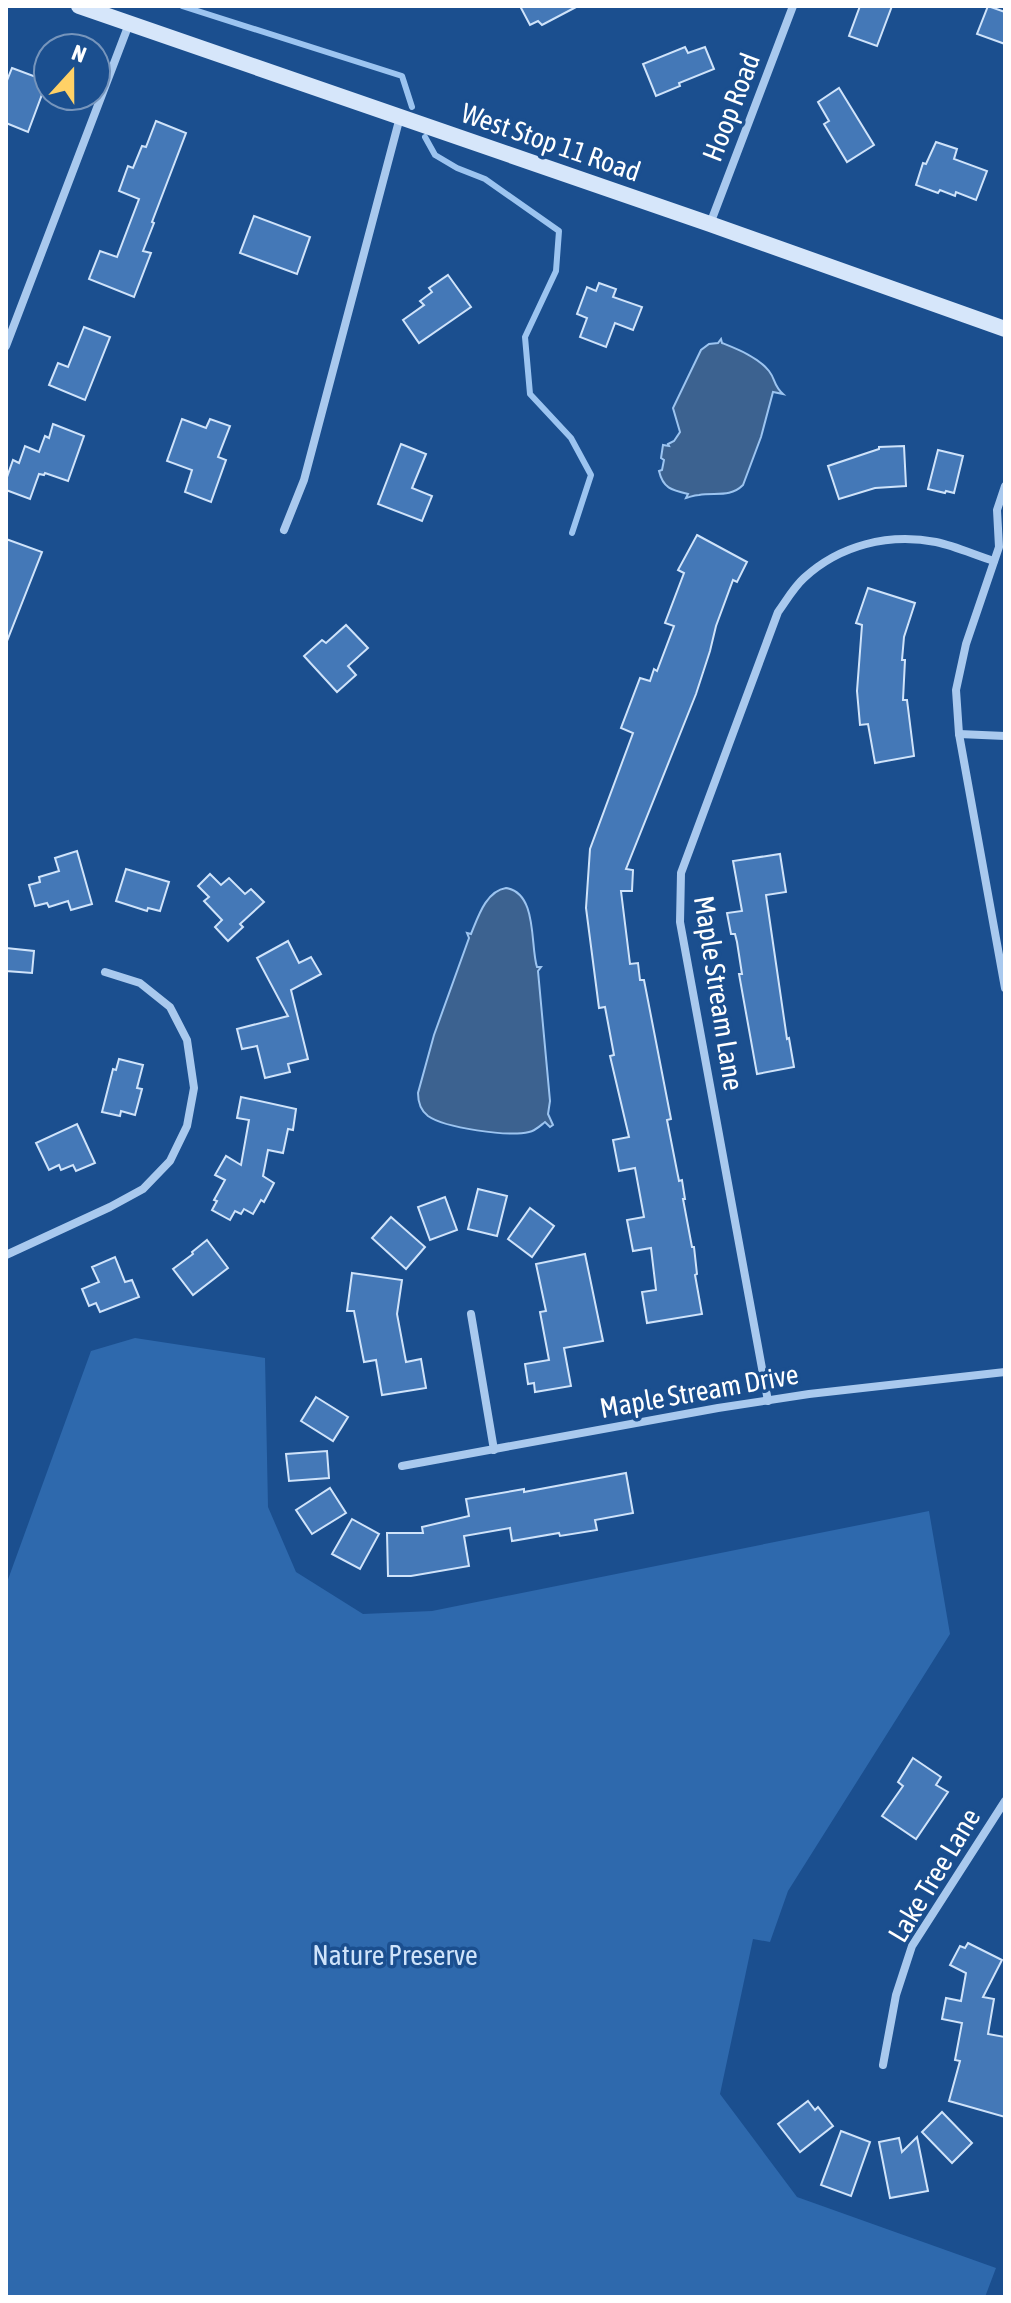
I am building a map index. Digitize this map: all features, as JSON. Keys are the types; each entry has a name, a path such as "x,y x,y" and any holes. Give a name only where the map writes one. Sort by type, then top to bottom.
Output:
{"main road":[{"name":"West Stop 11 Road","path":"79,6 1005,329"}],"street":[{"name":"Hoop Road","path":"710,224 793,6"},
{"path":"6,346 129,24"},
{"path":"284,530 304,480 400,117"},
{"path":"1005,486 997,510 1002,543 966,644 956,690 959,734 1005,988"},
{"name":"Maple Stream Lane","path":"768,1401 680,922 681,873 778,612 802,579 830,558 863,544 900,538 937,542 994,561"},
{"path":"959,734 1005,736"},
{"path":"6,1255 143,1189 170,1161 187,1126 194,1088 189,1052 187,1040 170,1007 140,983 105,972"},
{"path":"471,1314 494,1450"},
{"name":"Maple Stream Drive","path":"402,1466 768,1401 1005,1372"},
{"name":"Lake Tree Lane","path":"883,2065 896,1995 912,1946 1005,1801"}],"green space":[{"name":"Nature Preserve","path":"135,1338 265,1358 268,1507 296,1572 363,1614 432,1611 929,1511 950,1634 788,1891 770,1942 753,1939 720,2094 797,2197 996,2268 985,2297 6,2297 6,1585 91,1351"}],"shaded area":[{"path":"721,339 722,343 764,366 783,394 773,392 743,485 728,493 686,498 688,494 669,487 661,477 663,445 669,446 680,432 673,408 701,350"},
{"path":"506,888 516,892 528,910 537,967 541,967 538,971 550,1101 548,1114 553,1125 550,1127 545,1122 533,1131 519,1133 477,1130 436,1120 423,1111 418,1096 434,1035 469,938 467,933 471,934 488,899"}],"building":[{"path":"520,6 578,6 542,25 538,21 530,25"},
{"path":"860,6 892,6 877,46 849,36"},
{"path":"988,6 1005,12 1005,44 977,34"},
{"path":"685,47 688,53 705,47 714,69 656,96 643,64"},
{"path":"12,68 32,75 32,112 35,112 28,132 6,123 6,83"},
{"path":"839,88 874,145 847,162 824,124 829,121 818,102"},
{"path":"156,121 186,133 152,222 143,251 151,253 134,297 89,279 100,251 117,257 139,199 119,191 128,166 133,168 142,146 146,147"},
{"path":"936,142 957,149 954,159 987,171 976,200 956,192 955,196 916,185 923,163 926,164"},
{"path":"254,216 310,237 297,274 240,253"},
{"path":"448,275 471,307 419,343 403,320 424,305 420,301 432,292 429,288"},
{"path":"599,283 616,289 613,297 642,307 633,330 615,323 606,347 580,337 587,318 577,314 587,287 596,291"},
{"path":"84,327 110,337 85,400 49,385 58,363 68,367"},
{"path":"182,419 206,428 210,419 230,426 218,457 226,460 211,502 185,492 192,470 167,461"},
{"path":"53,424 84,436 68,481 39,474 30,499 6,490 13,460 19,463 25,446 39,452 45,436 49,438"},
{"path":"401,444 426,454 412,488 432,496 422,521 378,504"},
{"path":"904,446 906,486 875,488 839,499 828,466 879,447"},
{"path":"938,450 963,456 954,493 928,489"},
{"path":"697,535 747,562 737,582 733,580 696,694 626,869 633,870 632,891 621,891 630,964 638,963 640,980 644,980 671,1119 667,1120 679,1181 682,1180 702,1314 647,1323 642,1292 656,1290 651,1248 633,1251 627,1220 644,1217 635,1168 619,1171 613,1140 629,1137 610,1056 614,1055 605,1007 599,1008 586,908 590,849 633,733 621,728 640,678 650,681 654,669 657,671 674,626 665,623 684,573 678,570"},
{"path":"6,539 42,552 7,641 6,641"},
{"path":"868,588 915,603 904,637 902,660 905,660 903,700 907,700 914,756 875,763 868,724 860,725 857,691 862,625 856,623"},
{"path":"346,625 368,648 348,666 356,675 337,692 304,656 322,640 326,643"},
{"path":"77,851 92,904 71,910 68,901 49,907 47,903 35,906 29,885 40,882 39,877 59,871 55,858"},
{"path":"780,854 786,892 766,895 787,1039 794,1067 757,1074 739,974 742,974 737,942 735,934 731,934 727,913 742,911 733,861"},
{"path":"126,869 169,882 160,911 148,908 147,911 116,901"},
{"path":"210,874 221,885 229,878 245,894 251,889 264,902 240,924 243,927 228,941 215,927 222,920 204,901 209,897 198,886"},
{"path":"288,941 299,963 311,957 321,974 291,990 308,1059 288,1064 290,1072 265,1078 257,1046 242,1049 237,1029 288,1016 257,958"},
{"path":"6,948 34,951 32,973 6,971"},
{"path":"119,1059 143,1065 137,1088 142,1089 135,1115 121,1111 120,1116 102,1112 113,1069 116,1070"},
{"path":"241,1097 296,1109 293,1130 288,1129 283,1153 268,1150 263,1176 274,1183 264,1202 261,1200 253,1214 244,1209 241,1214 235,1211 230,1220 212,1210 225,1180 215,1175 226,1156 241,1165 249,1120 237,1118"},
{"path":"77,1124 95,1163 76,1171 73,1165 61,1170 59,1165 49,1170 36,1143"},
{"path":"478,1189 507,1196 497,1236 468,1229"},
{"path":"445,1197 457,1230 430,1240 418,1207"},
{"path":"530,1208 554,1226 532,1257 508,1239"},
{"path":"391,1217 425,1247 406,1269 372,1238"},
{"path":"207,1240 228,1268 193,1295 173,1269"},
{"path":"585,1254 603,1341 564,1348 571,1386 535,1392 534,1383 528,1384 525,1364 549,1360 540,1312 546,1311 536,1264"},
{"path":"115,1257 125,1282 132,1280 139,1297 100,1312 96,1303 89,1306 82,1289 99,1282 92,1267"},
{"path":"352,1273 402,1280 397,1314 406,1362 421,1359 426,1388 382,1395 376,1360 364,1362 354,1311 347,1311"},
{"path":"316,1397 348,1417 333,1441 301,1421"},
{"path":"327,1451 329,1478 289,1481 286,1454"},
{"path":"626,1473 633,1513 595,1520 597,1530 512,1541 510,1528 464,1536 469,1566 411,1576 388,1576 387,1533 423,1533 422,1527 469,1516 466,1499"},
{"path":"330,1488 346,1513 312,1534 296,1510"},
{"path":"352,1519 379,1534 360,1569 332,1554"},
{"path":"913,1758 941,1777 936,1785 948,1792 916,1839 882,1816 903,1786 898,1782"},
{"path":"968,1943 1002,1960 983,1997 994,1999 988,2034 1005,2037 1005,2117 949,2101 960,2061 955,2060 962,2023 942,2019 946,1998 961,2001 966,1973 950,1965 960,1946 965,1948"},
{"path":"808,2101 815,2110 818,2107 833,2126 800,2152 778,2124"},
{"path":"942,2112 972,2143 952,2163 922,2132"},
{"path":"841,2131 870,2142 851,2196 821,2185"},
{"path":"917,2137 928,2191 890,2198 879,2142 899,2138 902,2152"}],"waterway":[{"path":"182,6 402,76 412,107"},
{"path":"425,137 435,155 485,179 559,231 556,271 525,337 530,394 571,438 591,475 572,533"}]}
